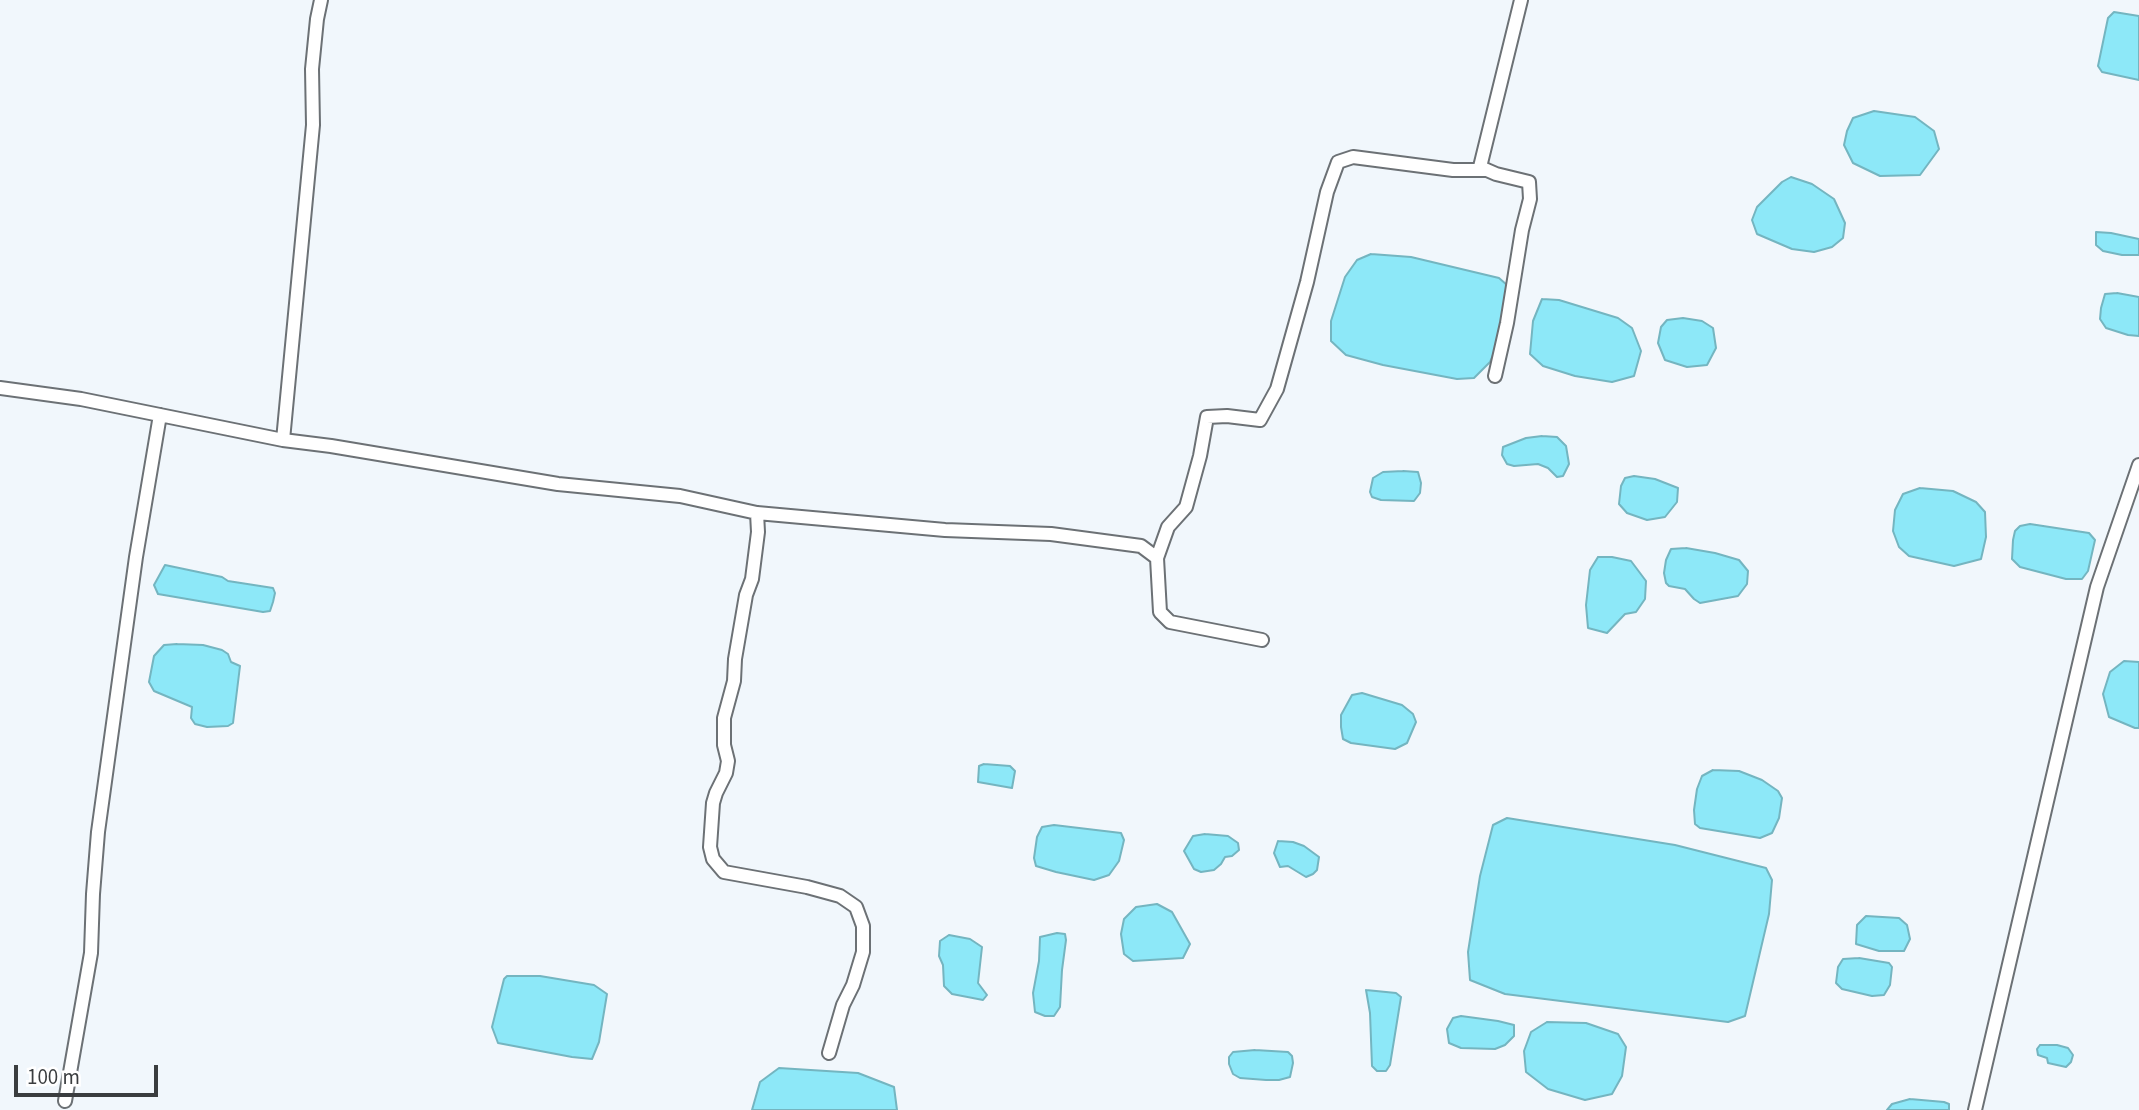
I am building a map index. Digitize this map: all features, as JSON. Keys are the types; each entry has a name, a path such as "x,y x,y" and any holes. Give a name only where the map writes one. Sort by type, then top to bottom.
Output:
{"street":[{"path":"283,440 313,125 312,69 321,0"},
{"path":"1485,170 1480,167 1484,147 1521,0"},
{"path":"1262,640 1170,622 1160,612 1157,558 1168,527 1186,508 1207,417 1227,416 1260,420 1277,389 1307,282 1326,192 1338,162 1353,156 1452,170 1485,170 1530,183 1530,199 1495,376"},
{"path":"0,388 81,399 283,440 558,484 680,496 757,513 945,530 1051,534 1141,546 1157,558"},
{"path":"65,1101 91,953 97,832 135,557 160,415"},
{"path":"1975,1110 2097,587 2139,465"},
{"path":"757,513 758,533 752,579 746,594 734,681 724,718 724,745 728,761 726,773 713,803 710,847 713,859 724,872 807,887 840,896 856,907 863,926 863,952 853,985 843,1005 829,1054"}],"water":[{"path":"2114,12 2139,16 2139,80 2102,72 2098,66 2108,18"},
{"path":"1874,111 1915,117 1934,131 1939,149 1920,175 1880,176 1853,163 1844,145 1847,131 1853,118"},
{"path":"1791,177 1812,184 1834,199 1845,223 1843,238 1832,247 1814,252 1792,249 1757,234 1752,220 1757,207 1782,182"},
{"path":"2096,232 2139,239 2139,255 2103,251 2096,245"},
{"path":"1371,254 1411,257 1499,278 1507,285 1498,344 1490,362 1474,378 1457,379 1383,365 1346,355 1331,341 1331,321 1345,277 1357,260"},
{"path":"2105,294 2139,297 2139,336 2106,328 2100,319"},
{"path":"1542,299 1559,300 1618,318 1632,328 1641,351 1634,376 1612,382 1575,376 1543,366 1530,354 1533,321"},
{"path":"1683,318 1702,321 1713,328 1716,348 1707,365 1687,367 1665,360 1658,343 1661,327 1667,320"},
{"path":"1557,437 1566,446 1569,464 1563,476 1557,477 1548,468 1538,464 1507,464 1502,455 1503,447 1526,438"},
{"path":"1383,472 1418,472 1420,493 1414,501 1381,500 1372,497 1370,492 1373,478"},
{"path":"1634,476 1655,479 1678,488 1677,502 1665,517 1647,520 1627,513 1619,504 1625,478"},
{"path":"1920,488 1953,491 1976,502 1985,512 1986,537 1981,559 1954,566 1909,556 1899,547 1893,531 1895,510 1903,494"},
{"path":"2030,524 2089,533 2095,540 2088,571 2082,579 2066,579 2020,567 2012,559 2015,531 2020,526"},
{"path":"1686,548 1739,560 1748,571 1747,584 1738,596 1700,603 1685,589 1669,586 1664,573 1666,560 1671,549"},
{"path":"1598,557 1631,561 1646,581 1645,599 1636,612 1625,614 1607,633 1588,628 1586,605 1590,570"},
{"path":"165,565 222,577 228,581 273,588 275,593 270,611 158,594 154,585"},
{"path":"164,645 203,645 222,650 228,654 231,662 240,666 233,723 228,726 207,727 195,724 191,718 192,707 154,691 149,682 154,656"},
{"path":"2124,661 2139,662 2139,728 2109,717 2103,694 2110,672"},
{"path":"1362,693 1402,705 1413,714 1416,722 1407,743 1395,749 1351,743 1343,739 1341,715 1352,695"},
{"path":"979,766 1010,766 1015,771 1012,788 978,782"},
{"path":"1713,770 1739,771 1762,780 1778,791 1782,798 1779,818 1772,833 1760,838 1700,828 1695,824 1697,789 1702,776"},
{"path":"1507,818 1675,845 1766,868 1772,880 1769,914 1745,1016 1728,1022 1505,994 1470,980 1468,952 1480,876 1493,825"},
{"path":"1054,825 1121,833 1124,840 1119,861 1109,875 1094,880 1036,866 1034,858 1037,837 1042,827"},
{"path":"1193,836 1228,836 1238,843 1239,850 1232,856 1225,857 1214,870 1201,872 1194,869 1184,851"},
{"path":"1278,841 1304,846 1319,857 1317,870 1306,877 1288,866 1280,867 1274,853"},
{"path":"1157,904 1172,912 1190,944 1183,958 1133,961 1124,954 1121,934 1124,919 1136,907"},
{"path":"1866,916 1899,918 1907,925 1910,939 1904,951 1879,951 1856,944 1857,925"},
{"path":"1065,934 1066,940 1060,1007 1054,1016 1045,1016 1035,1012 1033,993 1040,937"},
{"path":"949,935 970,939 982,947 978,983 987,995 983,1000 952,994 944,986 943,965 939,956 940,941"},
{"path":"1859,958 1889,963 1892,967 1890,985 1884,995 1872,996 1842,989 1836,983 1838,967 1843,959"},
{"path":"507,976 540,976 594,985 607,994 599,1042 592,1059 498,1043 492,1027"},
{"path":"1366,990 1396,993 1401,997 1390,1065 1386,1071 1377,1071 1372,1066 1370,1013"},
{"path":"1461,1016 1514,1025 1514,1036 1505,1045 1495,1049 1461,1048 1449,1043 1447,1029 1453,1018"},
{"path":"1547,1022 1586,1023 1618,1034 1626,1047 1622,1076 1612,1094 1585,1100 1548,1089 1526,1072 1524,1051 1531,1032"},
{"path":"2040,1045 2068,1048 2073,1055 2071,1062 2066,1067 2048,1063 2047,1058 2038,1055 2037,1049"},
{"path":"1233,1052 1288,1052 1293,1063 1290,1077 1266,1080 1240,1078 1233,1074 1229,1057"},
{"path":"779,1068 858,1073 894,1087 897,1110 752,1110 760,1082"},
{"path":"1910,1099 1944,1102 1949,1104 1949,1110 1887,1110 1892,1104"}]}
